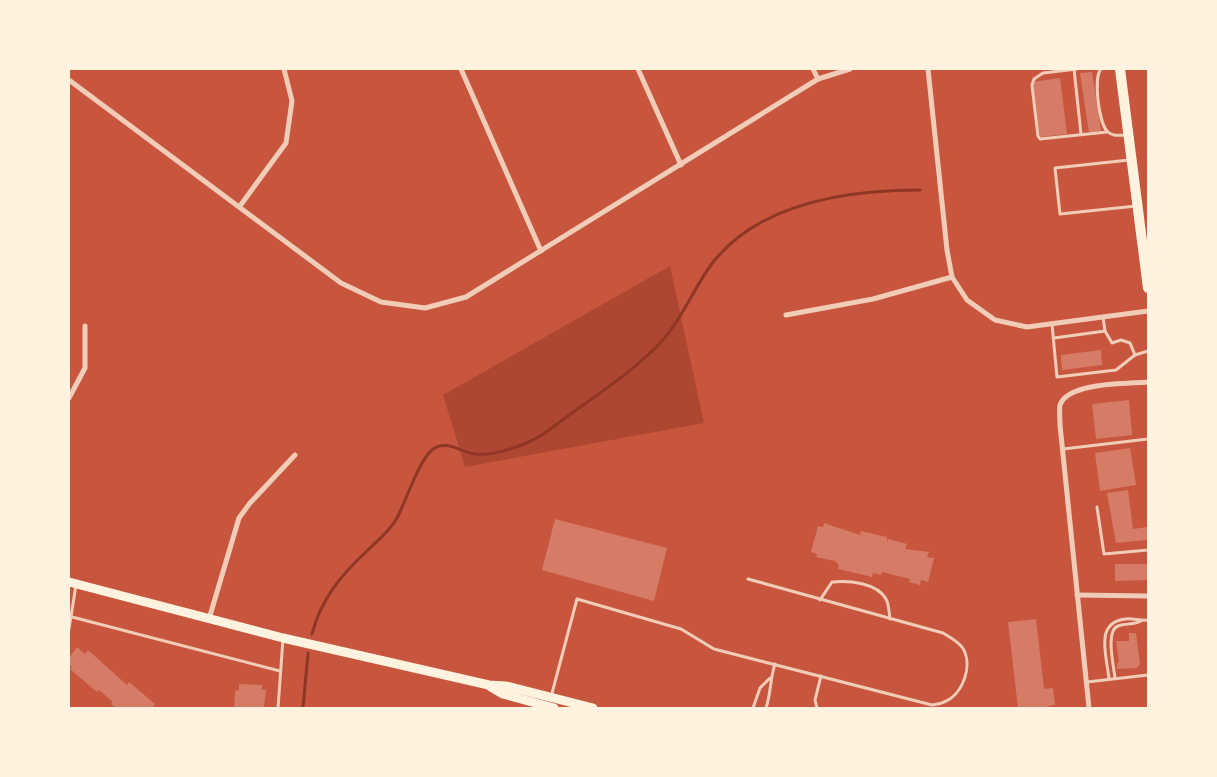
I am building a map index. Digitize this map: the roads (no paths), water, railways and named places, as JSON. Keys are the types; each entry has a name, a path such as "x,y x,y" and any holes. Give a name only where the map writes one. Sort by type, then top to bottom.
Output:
{"main road":[{"path":"1120,69 1148,288"},
{"path":"72,583 283,638 489,686 506,686 593,708"},
{"path":"489,686 503,694 554,708"}],"street":[{"path":"240,206 286,144 292,101 284,69"},
{"path":"461,69 541,251"},
{"path":"638,69 680,165"},
{"path":"813,69 818,79"},
{"path":"69,80 341,283 381,302 425,308 466,297 818,79 850,69"},
{"path":"928,69 952,277 967,300 995,320 1027,327 1148,310"},
{"path":"786,314 873,300 952,277"},
{"path":"69,398 85,368 85,326"},
{"path":"1089,708 1062,449 1060,404 1070,394 1084,388 1148,382"},
{"path":"209,620 239,518 250,503 295,455"},
{"path":"1077,595 1148,596"}],"lane":[{"path":"1081,134 1076,69 1043,73 1034,79 1032,85 1040,139 1107,132 1114,135 1128,134"},
{"path":"1101,69 1097,80 1101,120 1107,132"},
{"path":"1132,160 1055,168 1060,214 1138,206"},
{"path":"1103,316 1105,331 1112,343 1121,340 1130,343 1135,355"},
{"path":"1052,324 1056,377 1116,370 1135,355 1148,351"},
{"path":"1054,338 1105,331"},
{"path":"1062,449 1148,439"},
{"path":"1097,508 1104,554 1148,550"},
{"path":"551,697 577,599 681,629 714,649 932,705 945,702 960,688 968,663 963,648 954,639 942,633 748,580"},
{"path":"820,600 832,582 845,580 877,589 887,600 890,619"},
{"path":"69,629 72,617 72,583"},
{"path":"72,617 280,671"},
{"path":"1109,679 1104,634 1107,626 1112,622 1124,619 1137,618 1142,621"},
{"path":"1115,678 1110,638 1113,630 1117,626 1148,620"},
{"path":"278,708 283,638"},
{"path":"766,708 772,691 771,678 775,664"},
{"path":"1086,682 1148,675"},
{"path":"818,708 815,700 821,676"},
{"path":"753,708 760,688 771,678"}],"waterway":[{"path":"312,634 321,610 333,588 394,523 418,471 433,449 444,445 476,454 494,453 524,444 542,435 622,377 650,353 670,331 714,261 734,241 756,225 808,203 836,197 865,193 920,190"},
{"path":"303,708 308,653"}]}
